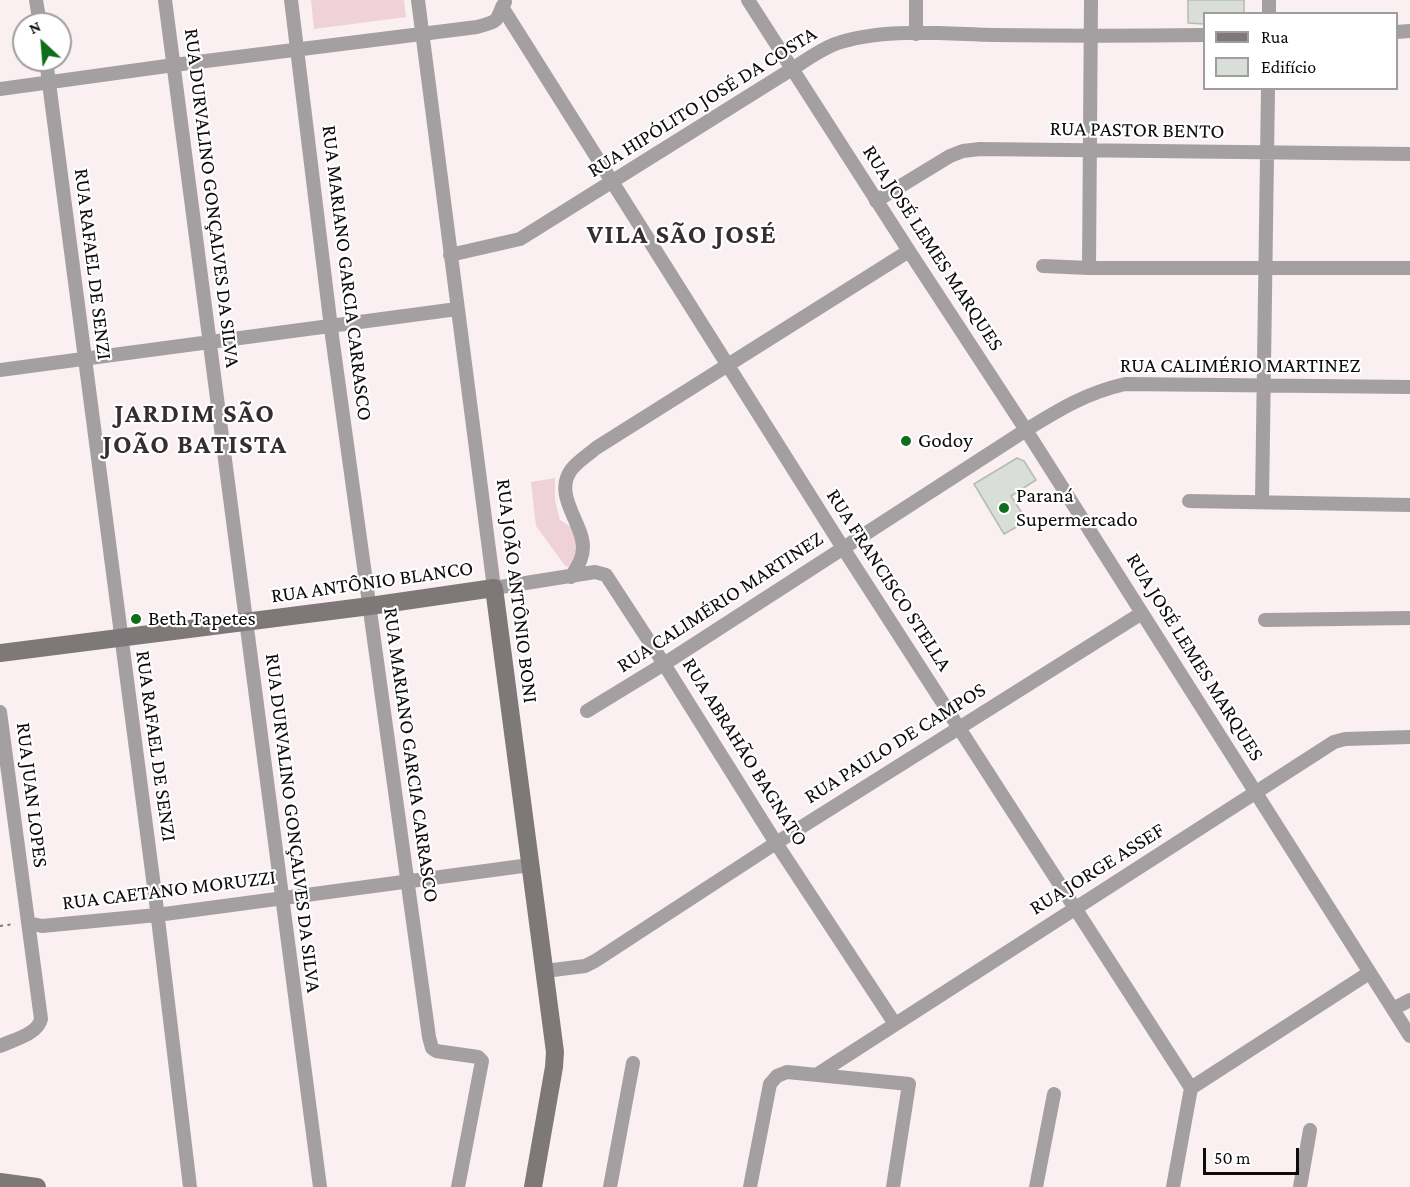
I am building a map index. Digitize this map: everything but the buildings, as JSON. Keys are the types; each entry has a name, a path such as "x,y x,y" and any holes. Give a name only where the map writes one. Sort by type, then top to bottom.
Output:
{"street":[{"name":"RUA DURVALINO GONÇALVES DA SILVA","path":"165,0 320,1187"},
{"name":"RUA MARIANO GARCIA CARRASCO","path":"291,0 331,325 430,1044 436,1051 478,1057 483,1061 458,1187"},
{"name":"RUA JOÃO ANTÔNIO BONI","path":"418,0 555,1052 533,1187"},
{"name":"RUA JOSÉ LEMES MARQUES","path":"748,0 1026,430 1410,1036"},
{"path":"916,0 916,34"},
{"path":"1089,268 1091,0"},
{"path":"0,88 477,27 493,23 500,16 504,3"},
{"name":"RUA FRANCISCO STELLA","path":"504,3 611,182 843,548 1191,1088"},
{"name":"RUA HIPÓLITO JOSÉ DA COSTA","path":"450,255 520,239 820,51 836,44 868,36 916,34 1091,36 1203,34"},
{"name":"RUA RAFAEL DE SENZI","path":"48,72 190,1187"},
{"path":"1262,502 1268,90"},
{"name":"RUA PASTOR BENTO","path":"876,201 950,156 963,151 980,149 1410,154"},
{"path":"571,577 581,560 584,545 566,499 567,480 571,470 596,448 909,251"},
{"path":"1043,266 1410,268"},
{"path":"0,370 457,309"},
{"name":"RUA CALIMÉRIO MARTINEZ","path":"587,711 664,664 1026,430 1079,398 1101,389 1125,384 1410,387"},
{"path":"1189,501 1410,505"},
{"name":"RUA ABRAHÃO BAGNATO","path":"571,577 595,573 606,575 776,843 896,1024"},
{"name":"RUA ANTÔNIO BLANCO","path":"0,653 370,606 571,577"},
{"name":"RUA PAULO DE CAMPOS","path":"544,971 585,966 595,961 776,843 1142,613"},
{"path":"1265,620 1410,618"},
{"name":"RUA JUAN LOPES","path":"0,712 41,1019 40,1026 35,1030 0,1046"},
{"name":"RUA JORGE ASSEF","path":"818,1074 1334,742 1346,739 1410,737"},
{"name":"RUA CAETANO MORUZZI","path":"28,923 42,926 157,915 530,866"},
{"path":"1173,1187 1191,1088 1369,973"},
{"path":"1393,1009 1410,1000"},
{"path":"610,1187 633,1063"},
{"path":"750,1187 770,1084 777,1076 787,1072 909,1084 893,1187"},
{"path":"1036,1187 1054,1094"},
{"path":"1300,1187 1310,1130"},
{"path":"0,1182 37,1187"}],"path":[{"path":"0,926 28,923"}],"shaded area":[{"path":"311,0 404,0 406,17 314,29"},
{"path":"555,478 555,500 560,520 574,529 578,546 571,565 566,567 536,526 531,482"}],"place":[{"name":"Godoy","path":"906,441"},
{"name":"Paraná Supermercado","path":"1004,508"},
{"name":"Beth Tapetes","path":"136,619"}],"district":[{"name":"VILA SÃO JOSÉ","path":"682,235"},
{"name":"JARDIM SÃO JOÃO BATISTA","path":"195,430"}]}
